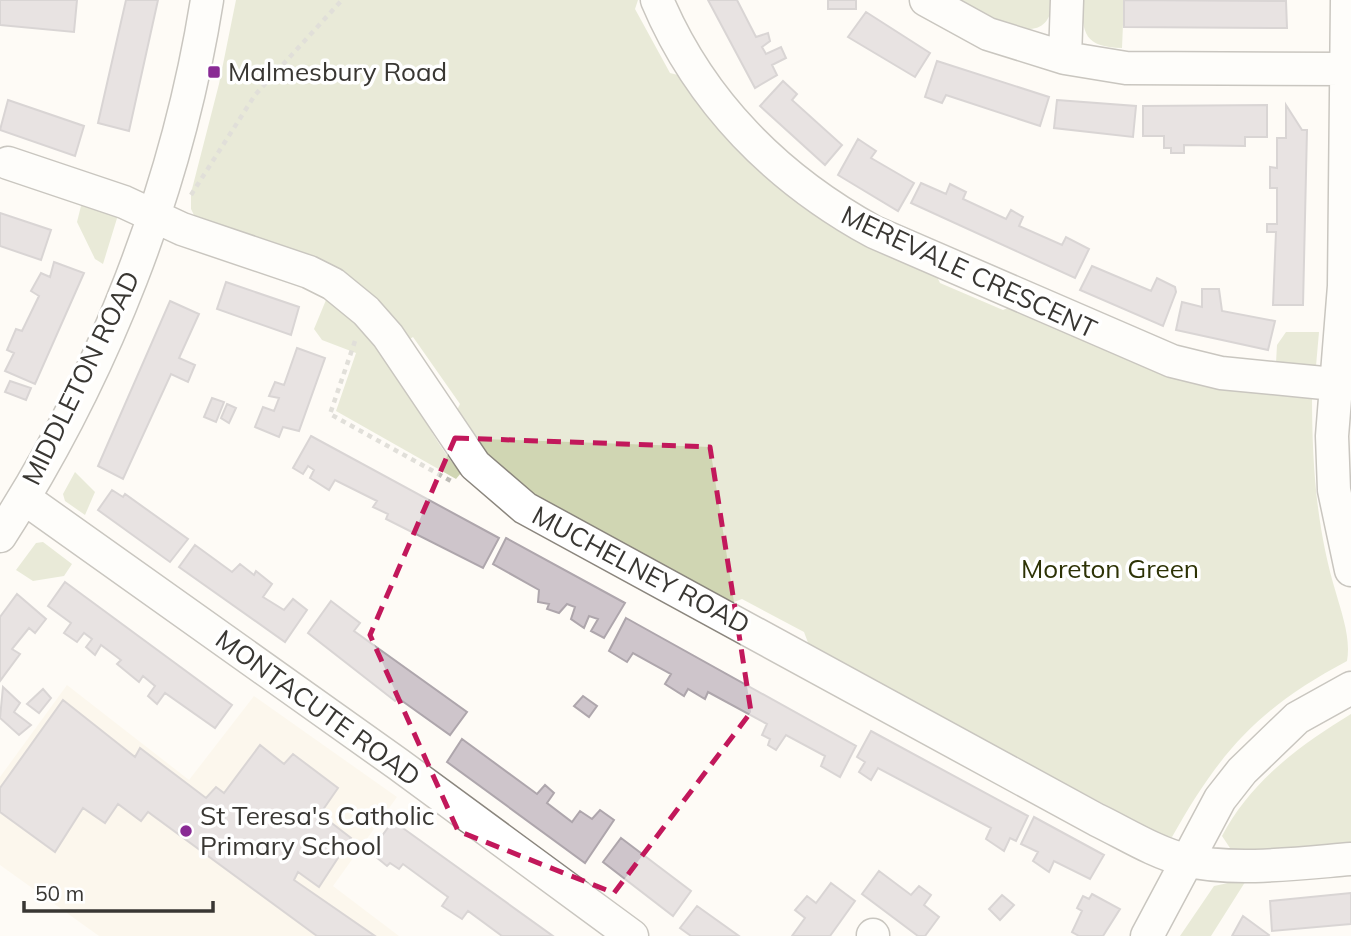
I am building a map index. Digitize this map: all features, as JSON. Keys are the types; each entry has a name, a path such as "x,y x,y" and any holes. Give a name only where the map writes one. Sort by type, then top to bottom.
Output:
{"street":[{"name":"MIDDLETON ROAD","path":"0,536 24,498 106,336 168,223 184,109 207,0"},
{"name":"MEREVALE CRESCENT","path":"657,0 695,75 725,112 788,177 840,214 885,237 1172,361 1221,373 1334,384"},
{"path":"926,0 988,34 1065,58 1126,68 1346,69"},
{"path":"1065,58 1067,0"},
{"path":"1347,0 1348,286 1334,384 1332,436 1334,490 1351,570"},
{"path":"8,163 124,202 168,223"},
{"name":"MUCHELNEY ROAD","path":"168,223 309,272 333,284 366,311 388,336 475,465 497,486 550,523 1097,820 1161,852 1188,861 1257,866 1351,859"},
{"name":"MONTACUTE ROAD","path":"24,498 398,764 614,931"},
{"path":"1147,936 1220,799 1242,771 1297,718 1351,688"}],"path":[{"path":"168,223 190,197 255,95 342,0"},
{"path":"366,311 330,414 458,485 475,465"}],"highlighted area":[{"path":"455,438 710,447 751,712 614,893 458,831 370,635"}],"shaded area":[{"name":"St Teresa's Catholic Primary School","path":"67,685 189,780 254,696 397,797 333,886 399,936 99,936 0,865 0,777"}],"green space":[{"name":"Moreton Green","path":"236,0 638,0 635,9 670,73 686,77 932,266 940,283 1003,310 1018,304 1312,394 1314,470 1320,519 1329,568 1345,627 1347,661 1289,696 1245,734 1208,779 1172,837 1164,836 810,648 804,632 742,599 726,605 530,499 452,420 460,404 413,337 405,342 197,221 191,209 191,193 219,84"},
{"path":"953,0 1052,0 1049,17 1040,26 1028,29 996,21"},
{"path":"1081,0 1124,0 1122,48 1100,45 1088,36 1083,22"},
{"path":"82,202 118,215 103,264 95,259 77,222"},
{"path":"326,300 349,315 386,355 444,451 461,473 456,479 336,411 356,353 322,340 314,329"},
{"path":"1286,332 1319,332 1316,366 1276,363 1277,345"},
{"path":"75,472 95,492 85,515 65,501 63,494"},
{"path":"43,542 72,564 64,576 33,581 16,570 36,543"},
{"path":"1351,714 1351,850 1232,851 1222,836 1247,799 1295,752"},
{"path":"1247,879 1211,936 1180,936 1214,886"}],"building":[{"path":"0,0 77,0 74,32 0,25"},
{"path":"126,0 158,0 129,131 98,123"},
{"path":"708,0 737,0 756,37 768,33 770,41 762,47 766,54 781,47 786,58 772,65 777,75 755,88"},
{"path":"828,0 856,0 856,9 828,9"},
{"path":"1124,0 1286,1 1287,28 1124,27"},
{"path":"866,12 930,53 915,77 848,37"},
{"path":"937,61 1049,97 1040,126 946,95 942,103 925,97"},
{"path":"783,81 797,94 792,100 842,145 825,165 760,106"},
{"path":"8,100 84,126 75,156 0,130"},
{"path":"1057,100 1136,106 1133,137 1054,128"},
{"path":"1267,105 1267,137 1245,137 1245,146 1184,145 1184,153 1171,153 1171,148 1164,148 1164,136 1143,136 1143,106"},
{"path":"1286,105 1302,130 1307,130 1303,305 1273,305 1276,232 1267,232 1267,224 1277,224 1277,188 1270,188 1270,167 1277,168 1277,138 1286,138"},
{"path":"858,139 876,151 871,158 914,183 898,211 838,175"},
{"path":"921,183 946,194 950,184 966,192 963,199 1006,219 1011,210 1023,217 1019,226 1062,245 1066,237 1089,249 1075,278 911,203"},
{"path":"0,213 51,230 41,260 0,246"},
{"path":"54,262 84,273 35,384 5,371 14,353 7,350 16,329 22,331 39,296 31,291 41,273 50,277"},
{"path":"1092,266 1151,291 1157,278 1175,287 1176,292 1163,326 1080,290"},
{"path":"226,282 299,307 291,335 217,309"},
{"path":"1202,289 1219,289 1222,311 1275,321 1268,350 1176,330 1182,302 1202,307"},
{"path":"170,301 199,314 179,358 195,365 188,382 171,374 123,479 98,466"},
{"path":"297,348 325,358 299,431 283,427 279,437 255,427 263,407 274,411 279,398 269,396 275,382 284,385"},
{"path":"10,381 31,388 26,400 5,392"},
{"path":"212,398 224,402 216,422 204,417"},
{"path":"227,404 236,408 229,423 221,418"},
{"path":"311,436 499,538 483,568 386,519 388,514 373,507 377,501 335,480 329,490 310,478 314,470 308,466 303,474 293,468"},
{"path":"112,490 123,497 125,494 188,539 170,562 98,510"},
{"path":"506,538 625,603 604,638 591,631 598,619 589,616 584,628 571,619 575,607 567,604 559,613 547,609 549,604 538,602 539,590 493,564"},
{"path":"195,545 232,572 240,564 254,575 256,571 272,584 263,597 284,610 293,599 307,610 285,642 179,567"},
{"path":"65,582 232,705 215,728 165,693 157,704 148,696 155,686 143,676 139,682 117,664 121,660 101,645 95,655 86,647 92,639 84,633 77,642 64,633 71,623 48,606"},
{"path":"17,594 46,619 35,633 29,628 12,649 20,654 0,681 0,617"},
{"path":"331,601 360,623 354,631 467,712 450,735 398,698 395,701 308,633"},
{"path":"626,618 856,746 840,777 821,766 825,756 786,735 776,750 768,745 770,739 762,735 767,724 708,692 705,699 688,689 684,696 665,684 671,674 633,653 627,662 609,651"},
{"path":"3,687 20,703 14,712 31,725 19,735 0,718"},
{"path":"43,689 51,698 39,713 27,704"},
{"path":"583,696 597,706 589,717 574,706"},
{"path":"63,700 135,757 140,748 206,798 216,787 224,793 260,745 284,764 293,754 338,788 320,814 351,838 319,887 298,872 294,880 375,936 317,936 148,812 141,821 118,804 105,823 83,808 55,852 0,812 0,788"},
{"path":"871,731 1028,816 1016,841 1010,838 1004,851 986,839 991,828 878,768 871,780 859,772 865,762 857,757"},
{"path":"462,739 537,794 545,785 554,793 547,803 572,822 580,811 592,819 600,810 614,820 585,863 447,762"},
{"path":"1034,817 1104,855 1090,879 1054,861 1049,872 1033,861 1038,852 1021,844"},
{"path":"393,821 553,936 502,936 468,911 462,919 442,906 448,897 403,864 399,869 390,863 387,866 370,852"},
{"path":"621,838 691,891 673,916 603,862"},
{"path":"879,871 911,895 919,886 931,895 924,905 939,917 925,936 918,936 862,894"},
{"path":"831,883 855,901 830,936 792,936 805,918 795,910 807,896 816,903"},
{"path":"1351,893 1351,924 1272,931 1270,901"},
{"path":"1092,894 1120,909 1103,936 1079,936 1072,932 1082,911 1077,908 1083,896 1089,899"},
{"path":"1002,895 1014,905 1000,920 989,909"},
{"path":"697,906 739,936 691,936 680,928"},
{"path":"1243,916 1269,935 1232,936"}],"place":[{"name":"Malmesbury Road","path":"214,72"},
{"name":"St Teresa's Catholic Primary School","path":"186,831"}]}
